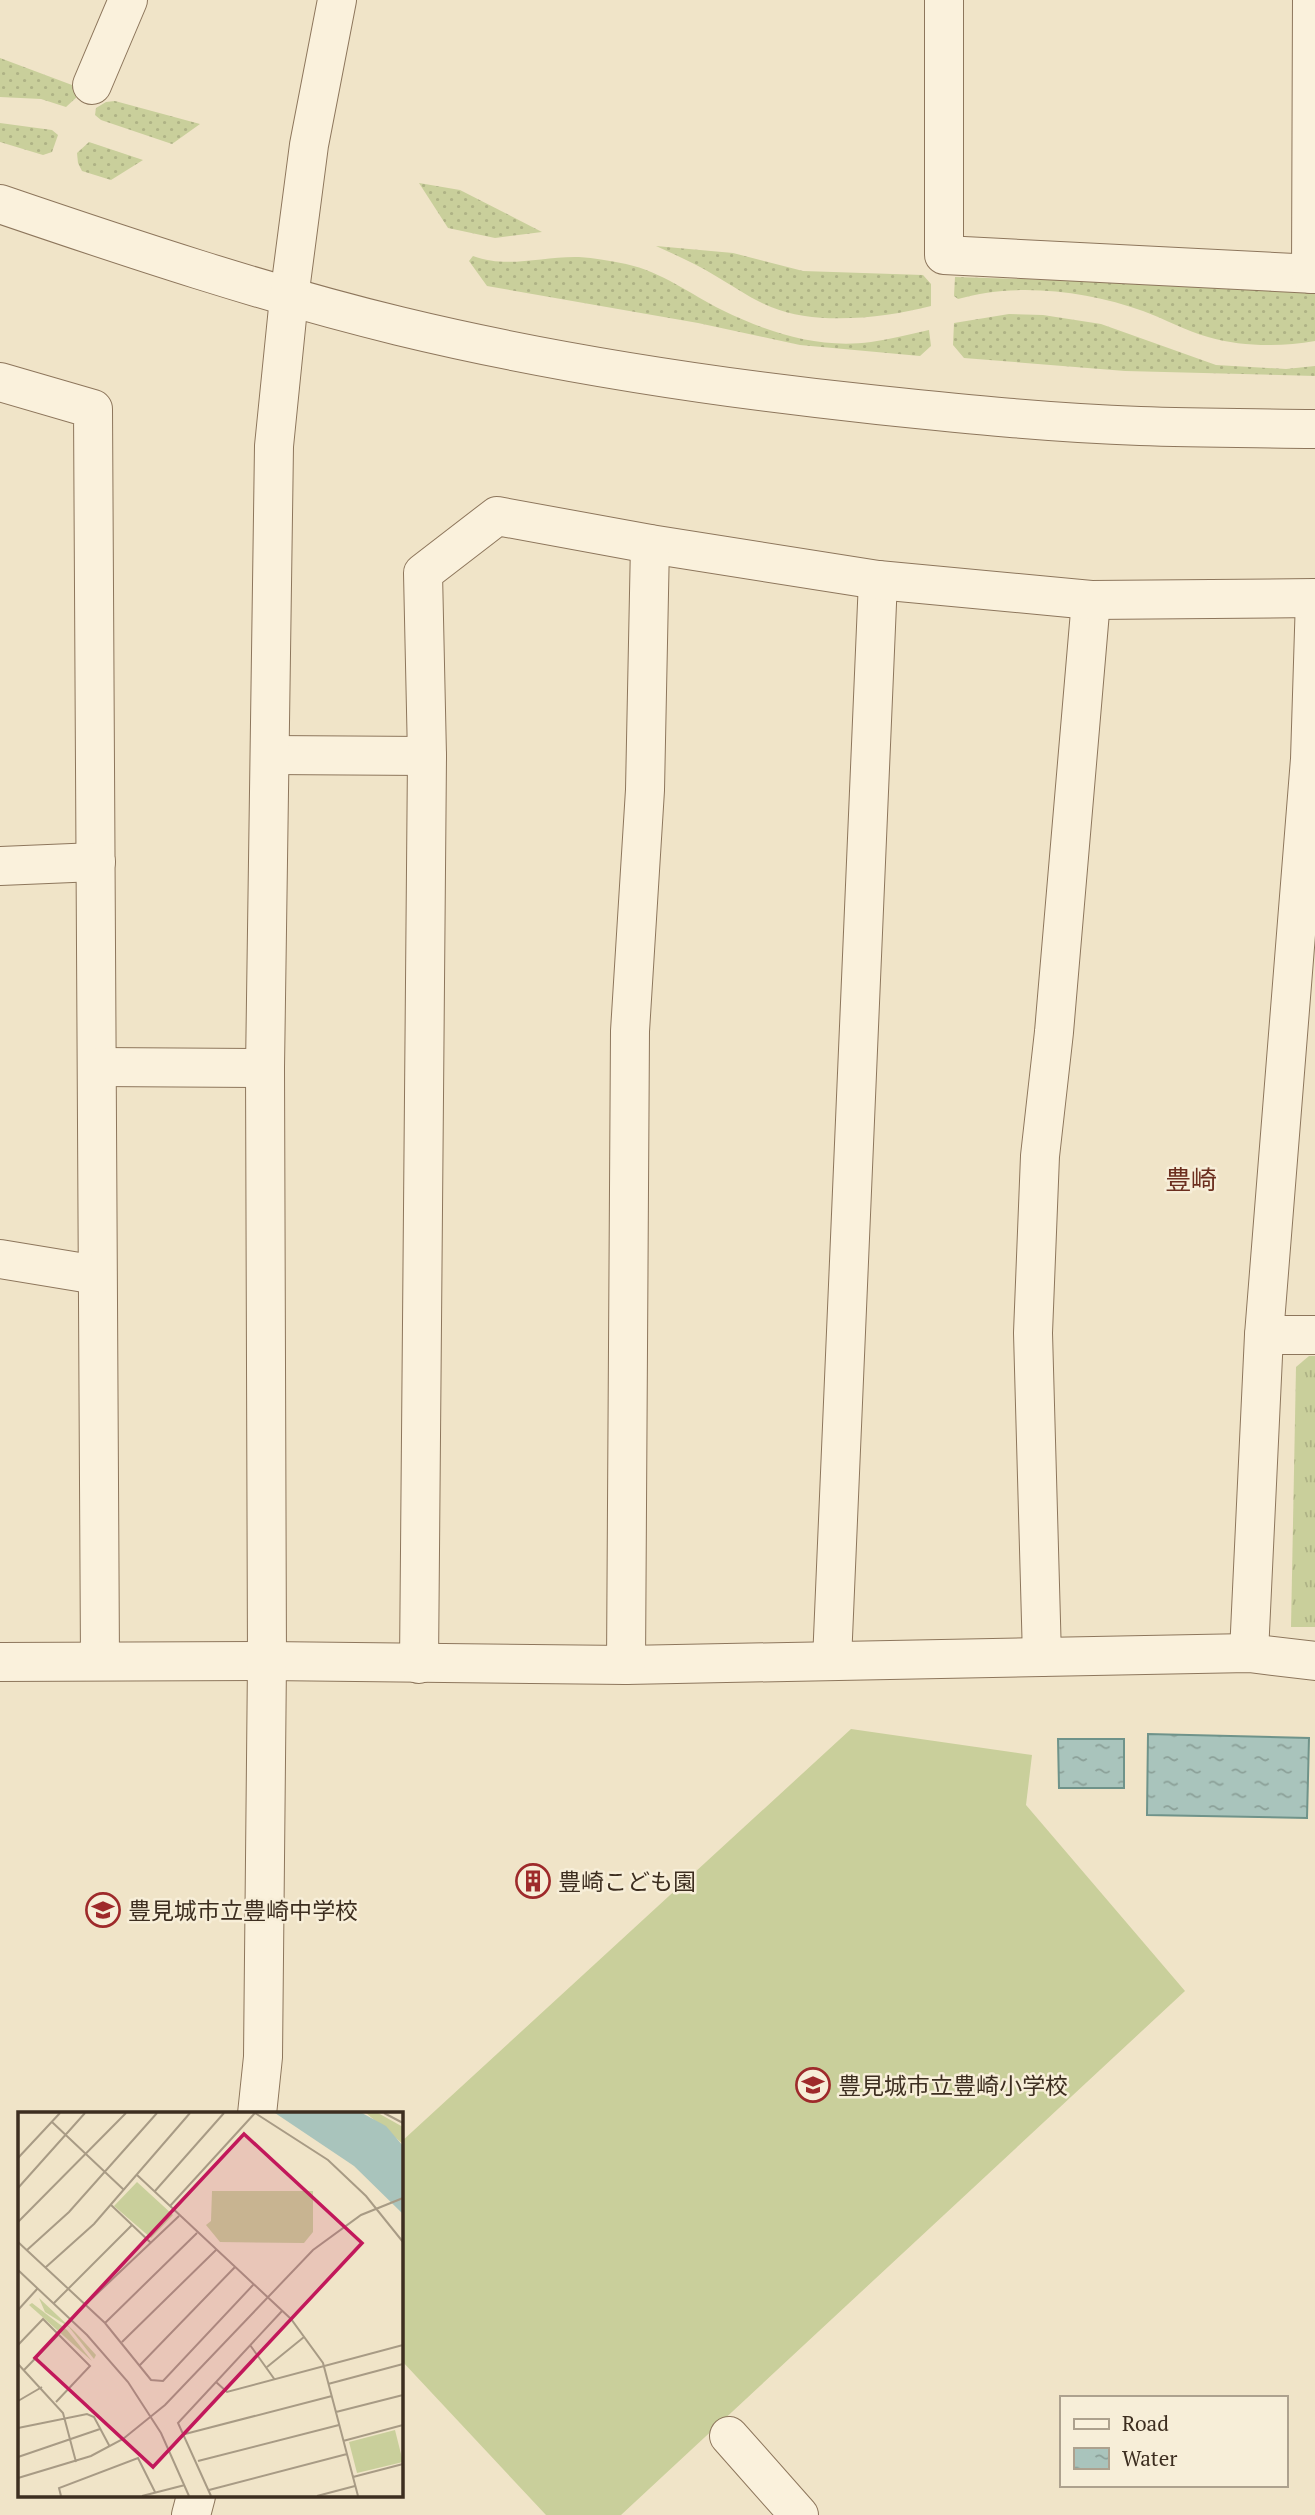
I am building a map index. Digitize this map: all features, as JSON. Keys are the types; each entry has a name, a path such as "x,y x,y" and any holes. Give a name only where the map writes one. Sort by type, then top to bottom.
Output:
{"street":[{"path":"92,85 128,0"},
{"path":"257,2112 263,2057 267,1661 265,1068 274,446 289,298 309,145 338,0"},
{"path":"944,0 944,256 1313,274 1312,0"},
{"path":"0,204 143,253 289,298 402,327 624,371 768,393 957,413 1138,426 1315,429"},
{"path":"0,382 93,409 100,1660"},
{"path":"419,1664 427,755 423,573 497,516 650,544 878,580 1091,600 1315,598 1310,759 1264,1335 1249,1653"},
{"path":"626,1665 630,1031 645,790 650,544"},
{"path":"832,1661 878,580"},
{"path":"1042,1657 1033,1333 1040,1170 1091,600"},
{"path":"270,755 427,755"},
{"path":"0,866 96,862"},
{"path":"98,1068 265,1068"},
{"path":"0,1259 97,1275"},
{"path":"1264,1335 1315,1335"},
{"path":"0,1662 100,1660 626,1665 1249,1653 1315,1661"},
{"path":"729,2437 799,2515"}],"green space":[{"path":"0,58 72,85 78,96 66,107 41,99 0,97"},
{"path":"115,101 200,124 172,144 101,120 95,115 96,108 106,102"},
{"path":"0,123 52,130 58,135 52,152 43,155 0,142"},
{"path":"89,142 143,160 111,180 82,171 77,153"},
{"path":"419,183 460,190 542,232 495,238 448,228"},
{"path":"656,246 733,253 803,271 923,275 931,284 931,306 872,317 829,318 789,313 756,300 700,267"},
{"path":"473,256 499,262 579,257 626,264 664,278 710,304 776,332 813,341 852,344 929,330 931,346 920,356 800,345 698,323 487,286 469,261"},
{"path":"955,277 1315,288 1315,341 1262,345 1235,343 1200,334 1121,304 1051,291 1004,291 958,299 954,296"},
{"path":"1009,314 1043,315 1101,324 1216,365 1286,369 1315,366 1315,376 1125,371 964,358 953,345 954,323"},
{"path":"1309,1356 1315,1356 1315,1627 1291,1627 1296,1367"},
{"path":"851,1729 1032,1755 1026,1805 1185,1991 621,2515 546,2515 402,2361 402,2141"}],"water":[{"path":"1148,1734 1309,1738 1307,1818 1147,1815"},
{"path":"1058,1739 1124,1739 1124,1788 1059,1788"}],"place":[{"name":"豊崎こども園","path":"533,1881"},
{"name":"豊見城市立豊崎中学校","path":"103,1910"},
{"name":"豊見城市立豊崎小学校","path":"813,2085"}],"district":[{"name":"豊崎","path":"1191,1179"}]}
